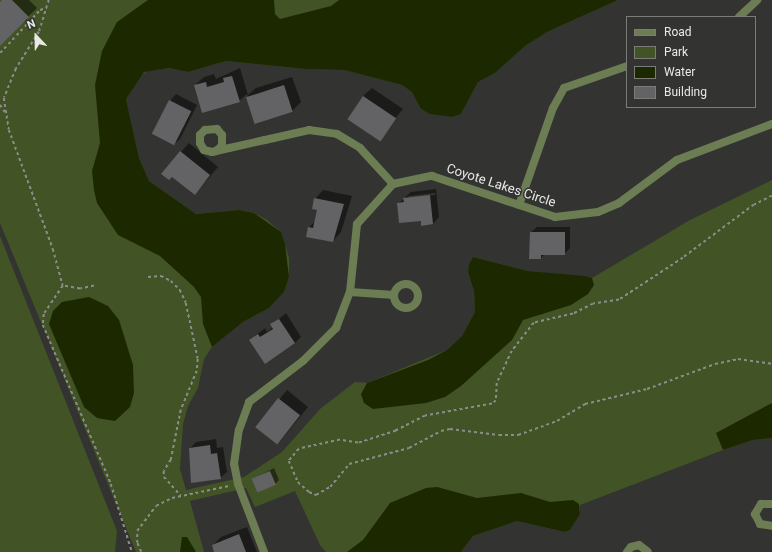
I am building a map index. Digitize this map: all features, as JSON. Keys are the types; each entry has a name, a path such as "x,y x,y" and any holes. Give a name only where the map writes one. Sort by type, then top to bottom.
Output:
{"street":[{"path":"740,16 757,0"},
{"path":"519,205 553,108 564,88 626,66"},
{"name":"Coyote Lakes Circle","path":"393,184 432,176 555,217 598,212 619,204 677,160 772,124"},
{"path":"216,151 309,130 337,134 360,148 393,184 357,224 350,292 336,328 303,361 250,402 239,430 234,464 238,484 264,552"},
{"path":"350,292 394,295"},
{"path":"772,504 762,504 756,514 760,524 772,526"},
{"path":"627,552 631,547 639,545 648,552"}],"path":[{"path":"48,0 47,8 39,32 8,86 4,98 13,144 47,234 63,286"},
{"path":"0,53 40,10 47,8"},
{"path":"0,105 6,114"},
{"path":"772,196 754,204 683,258 620,300 593,304 569,315 534,323 512,351 497,383 496,401 492,404 425,416 396,431 358,443 340,440 299,449 289,461 298,482 309,492 316,494 330,487 349,464 409,448 441,430 450,429 518,435 557,421 585,404 648,389 715,364 738,359 772,364"},
{"path":"148,276 161,276 171,281 180,290 186,303 198,359 197,371 181,410 171,460 164,471 164,477 181,496"},
{"path":"63,286 80,289 94,286"},
{"path":"63,286 44,314 43,325 111,484 132,552"},
{"path":"141,552 137,543 137,530 156,506 181,496 233,485"}],"green space":[{"path":"0,0 618,0 547,32 525,46 495,73 478,82 461,114 452,117 429,114 420,108 412,92 402,85 344,70 305,69 226,61 188,72 169,68 147,71 140,76 126,99 139,158 149,181 196,214 239,210 254,213 267,220 281,232 289,258 289,277 284,292 269,308 243,322 212,347 204,359 198,388 188,406 183,424 180,469 186,490 244,477 282,452 320,409 355,382 367,383 447,350 462,336 475,312 474,291 468,272 469,264 473,257 528,271 592,278 690,220 772,180 772,438 753,440 723,450 580,505 580,514 570,530 565,532 517,521 473,536 461,552 326,552 320,545 295,491 255,507 246,488 190,501 204,552 136,552 0,223"},
{"path":"0,236 117,531 115,552 0,552"}],"water":[{"path":"148,0 274,0 275,14 280,19 331,6 339,0 618,0 547,32 525,46 495,73 478,82 461,114 452,117 429,114 420,108 412,92 402,85 344,70 305,69 226,61 188,72 169,68 144,72 126,99 139,158 149,181 196,214 239,210 254,213 281,232 285,244 289,277 284,292 269,308 243,322 212,347 203,324 201,297 194,287 160,256 118,235 97,203 94,190 92,171 100,143 95,85 102,51 117,22"},
{"path":"473,257 528,271 585,276 592,278 594,285 588,294 571,305 523,320 512,340 461,386 445,397 426,403 373,409 364,403 361,394 367,383 428,360 447,350 462,336 475,312 474,291 468,272 469,264"},
{"path":"89,297 108,306 119,320 133,365 134,393 130,407 115,421 97,418 84,407 49,324 53,311 62,302"},
{"path":"772,403 772,438 753,440 723,450 716,433"},
{"path":"437,487 477,498 521,493 550,502 573,500 579,504 580,514 570,530 565,532 517,521 473,536 461,552 347,552 363,540 390,503 426,488"},
{"path":"182,537 187,537 196,552 180,552"}],"building":[{"path":"2,0 12,0 29,17 0,46 0,2"},
{"path":"232,76 240,102 202,113 194,85 206,82 207,87 224,82 223,78"},
{"path":"284,85 293,112 255,124 246,97"},
{"path":"363,96 396,118 381,142 347,119"},
{"path":"169,100 191,111 174,145 152,134"},
{"path":"180,151 210,175 195,195 172,177 169,180 161,174"},
{"path":"430,195 433,224 421,226 421,221 399,223 397,203 404,202 403,198"},
{"path":"314,198 344,204 333,242 306,237 308,227 313,228 317,210 312,209"},
{"path":"530,232 565,232 565,255 541,255 541,259 529,259"},
{"path":"279,319 295,343 265,364 249,340 258,334 260,337 273,329 270,324"},
{"path":"278,398 300,415 277,444 255,427"},
{"path":"210,445 211,454 217,453 221,479 191,483 189,448"},
{"path":"270,471 276,485 257,493 252,479"},
{"path":"239,534 246,552 214,552 212,545"}]}
